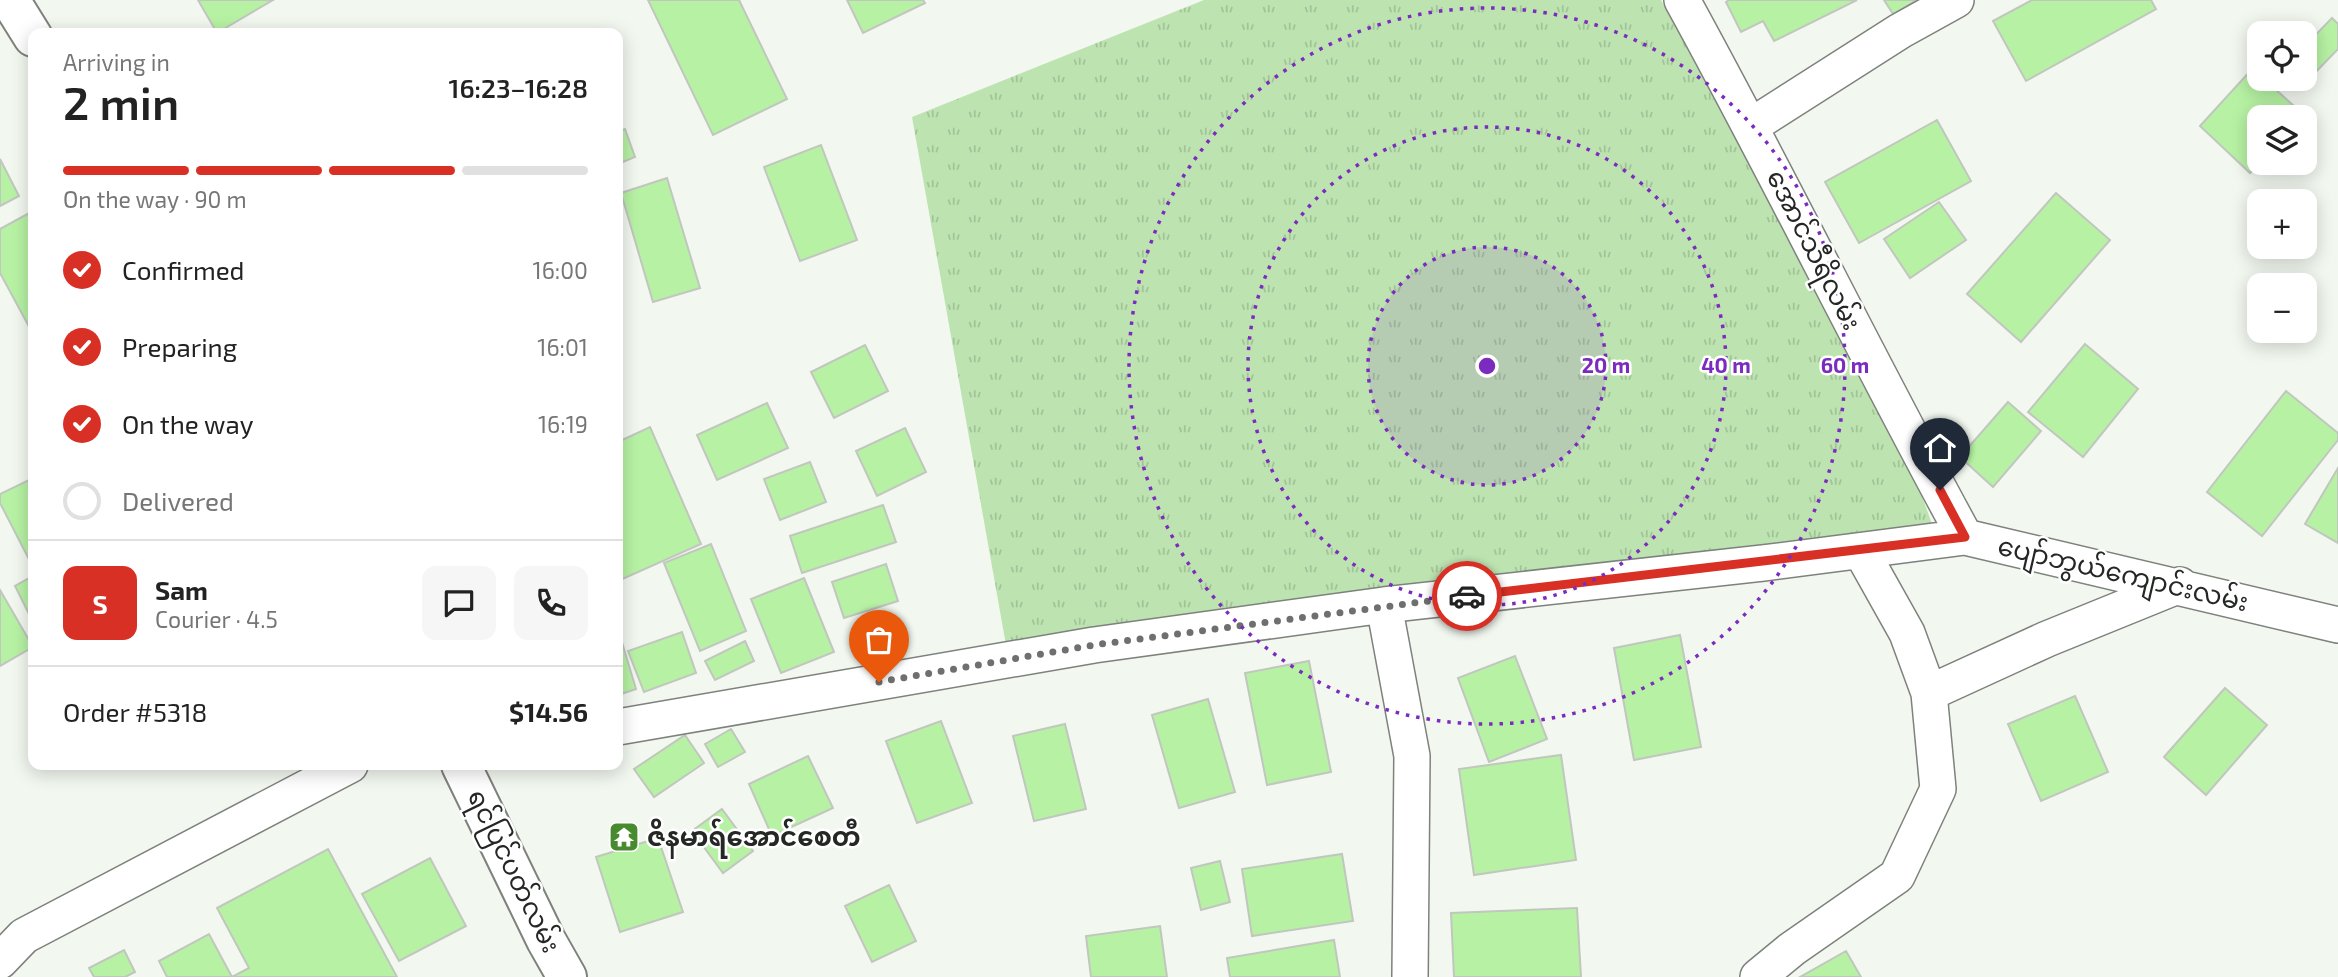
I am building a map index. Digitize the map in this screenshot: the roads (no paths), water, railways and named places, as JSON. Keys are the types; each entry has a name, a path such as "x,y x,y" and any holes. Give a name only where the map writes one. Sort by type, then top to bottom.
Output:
{"street":[{"path":"10,0 28,29"},
{"name":"အောင်သီရိလမ်း","path":"1682,0 1751,126 1875,373 1965,537"},
{"path":"1751,126 1900,31 1956,0"},
{"name":"ပျော်ဘွယ်ကျောင်းလမ်း","path":"623,726 1094,645 1384,605 1965,537 2180,585 2338,625"},
{"path":"1758,977 1792,949 1897,876 1938,789 1929,693 1908,633 1861,551"},
{"path":"1929,693 2047,639 2180,585"},
{"path":"1384,605 1412,756 1410,977"},
{"path":"0,961 24,936 340,770"},
{"name":"ရင်ပြင်ပတ်လမ်း","path":"463,770 546,940 567,977"}],"place":[{"name":"ဇိနမာရ်အောင်စေတီ","path":"624,837"}]}
